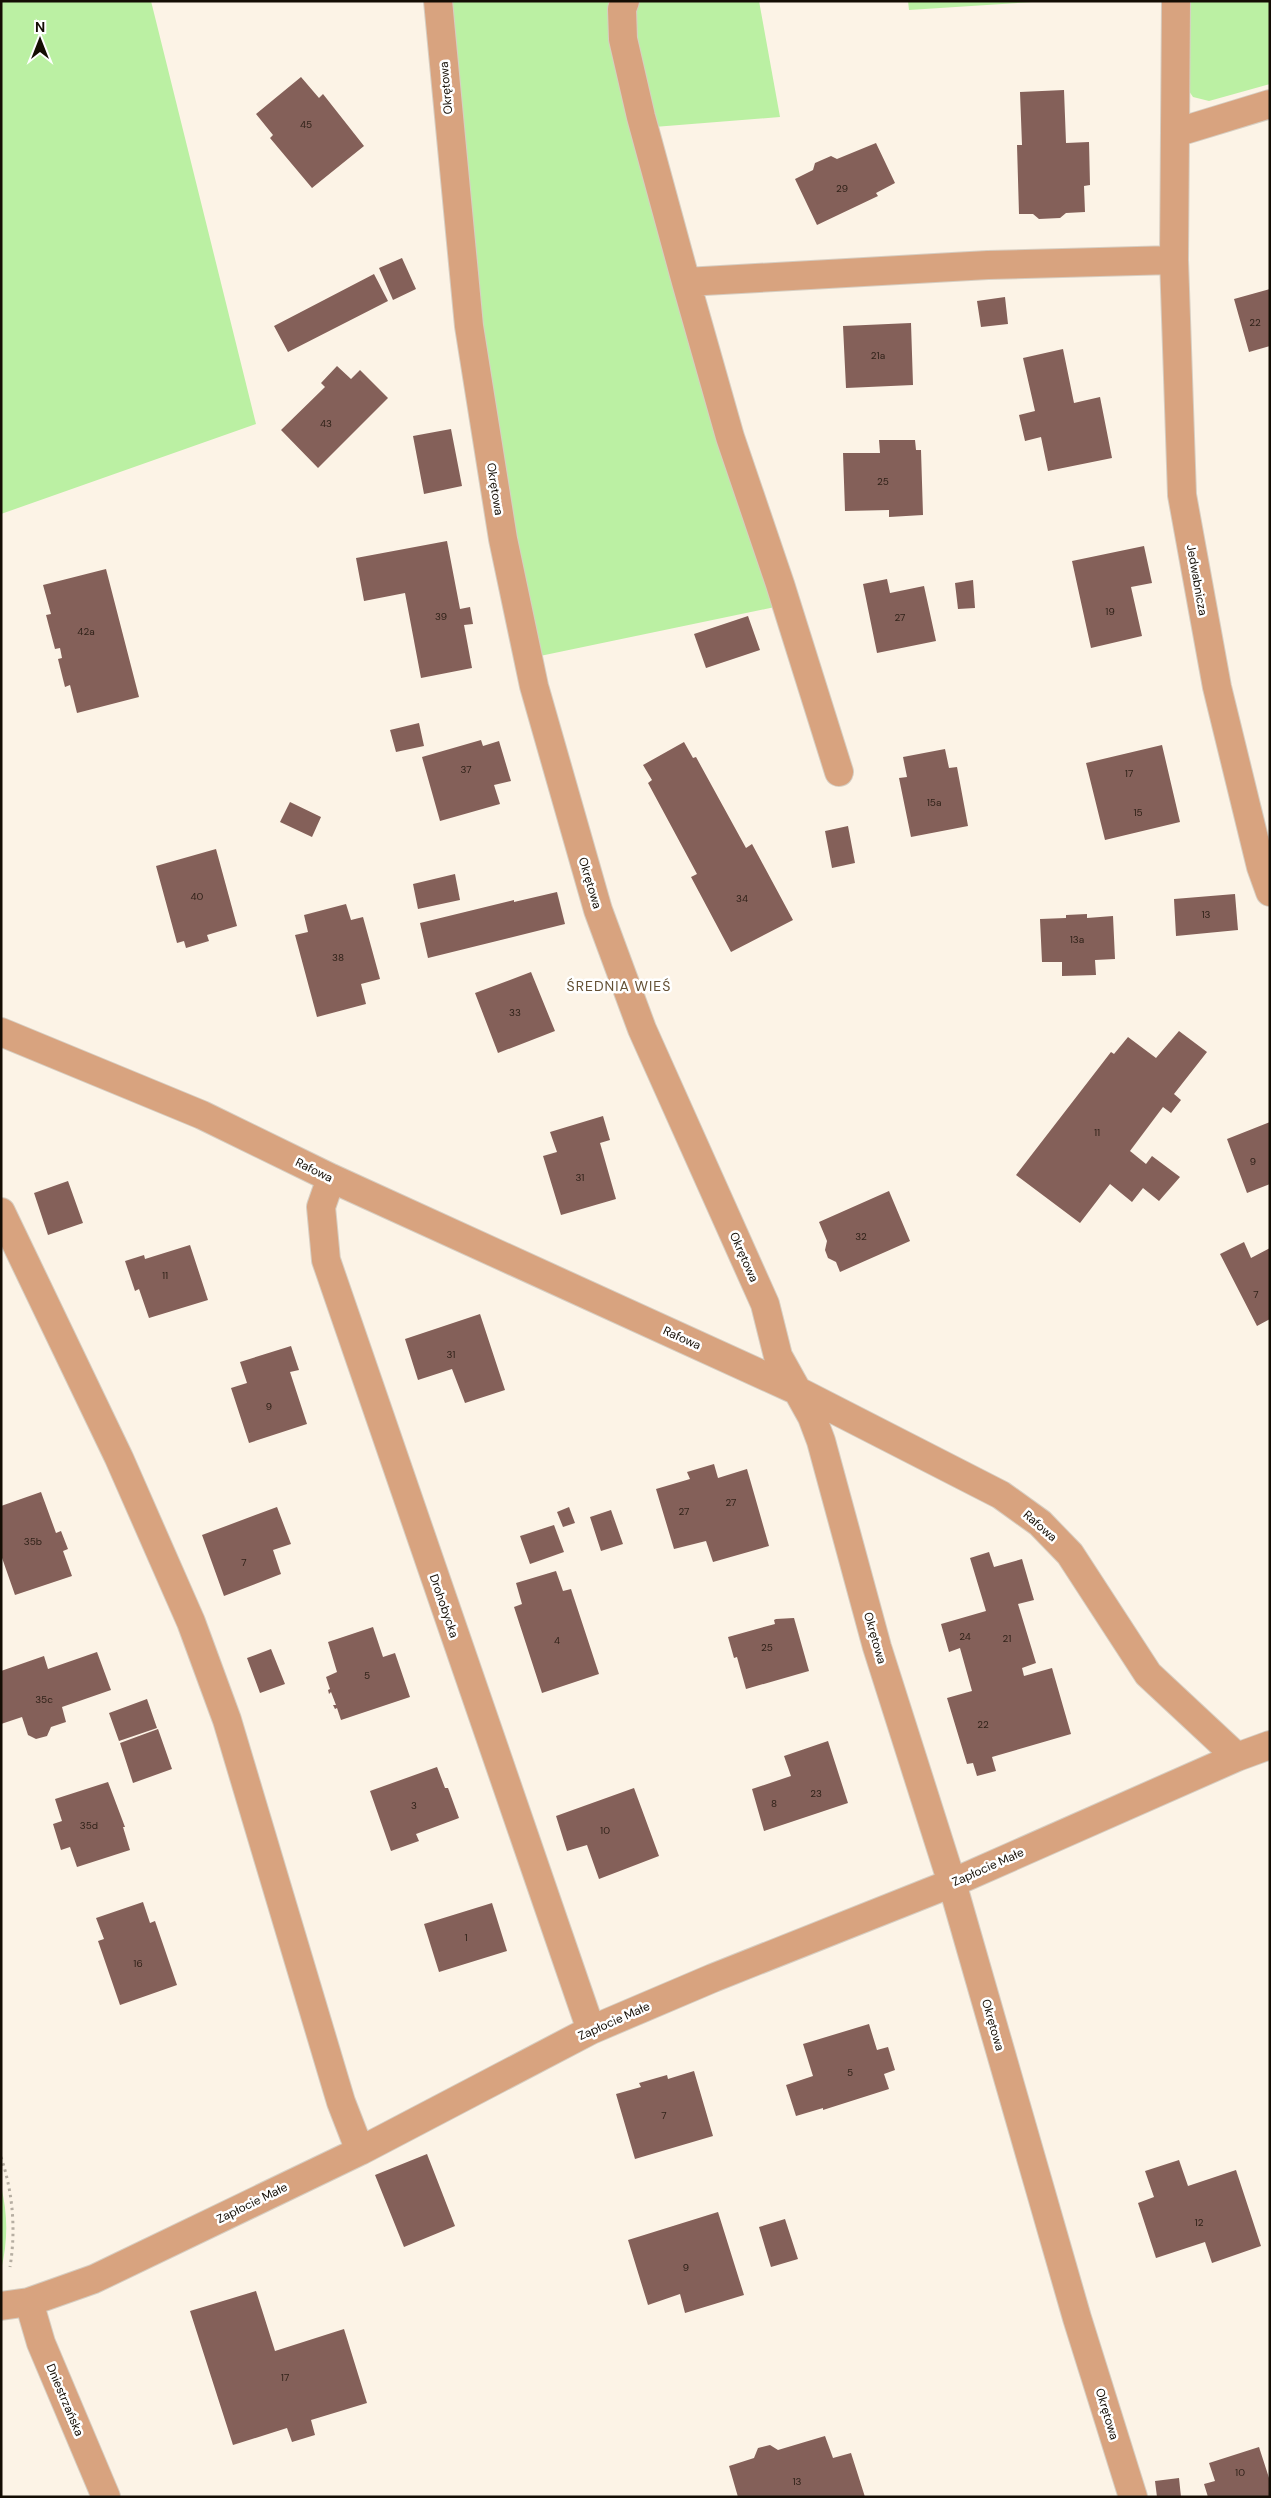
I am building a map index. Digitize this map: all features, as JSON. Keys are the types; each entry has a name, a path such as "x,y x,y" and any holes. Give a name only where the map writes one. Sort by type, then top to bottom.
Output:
{"street":[{"name":"Okrętowa","path":"438,1 469,326 503,539 534,686 560,786 601,920 642,1029 765,1304 778,1356 812,1417 821,1441 877,1647 952,1883 1077,2318 1133,2497"},
{"path":"625,1 622,8 623,39 641,117 686,282 730,437 780,584 839,772"},
{"name":"Jedwabnicza","path":"1176,1 1174,260 1182,495 1217,687 1259,858 1270,892"},
{"path":"1175,134 1270,104"},
{"path":"686,282 988,265 1174,260"},
{"name":"Rafowa","path":"1,1032 202,1115 331,1178 798,1391 1001,1495 1040,1523 1070,1554 1148,1674 1238,1757"},
{"name":"Drohobycka","path":"331,1178 321,1207 326,1260 591,2030"},
{"path":"1,1212 119,1458 206,1661 227,1720 341,2102 360,2152"},
{"path":"1238,1757 1270,1745"},
{"name":"Zapłocie Małe","path":"1,2306 29,2302 94,2278 360,2152 591,2030 722,1974 952,1883 1238,1757"},
{"name":"Dniestrzańska","path":"29,2302 41,2343 106,2497"}],"path":[{"path":"1,2157 12,2206 14,2242 8,2275"}],"green space":[{"path":"1,1 151,1 256,424 1,514"},
{"path":"449,1 616,1 775,607 540,656 513,539 480,326"},
{"path":"635,1 759,1 780,117 654,127 630,40"},
{"path":"908,1 1048,1 909,10"},
{"path":"1189,1 1270,1 1270,84 1209,101 1193,97 1185,85"},
{"path":"1,2186 6,2228 1,2270"}],"building":[{"path":"301,77 319,98 323,94 364,146 312,188 270,138 273,135 256,114"},
{"path":"1064,90 1066,143 1089,142 1090,185 1084,186 1085,212 1066,213 1060,218 1039,219 1033,214 1019,214 1017,145 1022,145 1020,92"},
{"path":"876,143 895,183 876,193 878,196 817,225 795,179 813,170 815,163 831,156 837,159"},
{"path":"402,258 416,289 393,300 379,268"},
{"path":"374,274 388,301 288,352 274,326"},
{"path":"1270,289 1270,346 1249,352 1234,299"},
{"path":"1005,297 1008,324 981,327 977,301"},
{"path":"911,323 913,385 846,388 843,326"},
{"path":"1063,349 1074,403 1100,397 1112,458 1048,471 1041,437 1025,441 1019,415 1035,411 1023,358"},
{"path":"337,366 351,379 360,370 388,398 318,468 281,430 325,387 321,383"},
{"path":"451,429 462,486 424,494 413,436"},
{"path":"879,440 915,440 916,450 921,450 923,515 889,517 889,510 845,511 843,453 880,453"},
{"path":"447,541 460,609 470,607 473,624 464,625 472,668 421,678 405,593 364,601 356,558"},
{"path":"1144,546 1152,583 1131,587 1142,636 1091,648 1072,561"},
{"path":"106,569 139,697 77,713 70,685 65,687 58,659 62,658 60,648 55,649 46,615 51,614 43,585"},
{"path":"887,579 890,593 924,586 936,641 877,653 863,584"},
{"path":"973,580 975,608 958,609 955,583"},
{"path":"748,616 760,650 706,668 694,634"},
{"path":"419,723 424,746 396,752 390,730"},
{"path":"481,740 483,746 499,741 511,781 494,785 500,804 440,821 422,757"},
{"path":"684,742 693,758 696,757 746,848 752,844 793,920 731,952 691,877 697,874 648,783 652,780 643,765"},
{"path":"1162,745 1180,822 1105,840 1086,763"},
{"path":"945,749 949,768 957,767 968,826 911,837 899,778 907,777 903,757"},
{"path":"290,802 321,817 312,837 280,822"},
{"path":"848,826 855,863 832,868 825,831"},
{"path":"216,849 237,926 207,935 209,941 186,948 184,941 177,943 156,866"},
{"path":"455,874 460,900 418,909 413,884"},
{"path":"557,892 565,924 428,958 420,923 514,900 514,902"},
{"path":"1235,894 1238,930 1176,936 1174,899"},
{"path":"346,904 351,920 363,917 380,979 361,984 366,1004 317,1017 295,935 308,932 304,915"},
{"path":"1087,914 1087,918 1113,916 1115,959 1095,960 1096,975 1062,976 1062,962 1042,962 1040,919 1066,918 1066,915"},
{"path":"531,972 555,1031 498,1053 475,993"},
{"path":"1179,1031 1207,1052 1174,1094 1181,1100 1171,1113 1163,1107 1130,1151 1146,1164 1152,1156 1180,1177 1159,1201 1143,1188 1132,1202 1110,1184 1080,1223 1016,1175 1111,1052 1114,1054 1128,1037 1156,1058"},
{"path":"603,1116 610,1140 600,1143 616,1199 561,1215 543,1156 557,1152 550,1132"},
{"path":"1270,1122 1270,1184 1247,1193 1227,1139"},
{"path":"68,1181 83,1223 48,1235 34,1193"},
{"path":"889,1191 910,1241 840,1272 836,1262 828,1258 825,1250 827,1241 819,1222"},
{"path":"1244,1242 1251,1258 1270,1248 1270,1319 1257,1326 1220,1254"},
{"path":"190,1245 208,1300 149,1318 139,1289 135,1291 125,1261 144,1255 145,1259"},
{"path":"480,1314 505,1390 465,1403 452,1369 418,1380 405,1339"},
{"path":"291,1346 299,1370 290,1372 307,1424 249,1443 231,1388 247,1383 240,1362"},
{"path":"714,1464 718,1478 747,1469 769,1546 713,1562 706,1541 674,1549 656,1489 690,1479 687,1472"},
{"path":"41,1492 56,1533 61,1531 68,1549 63,1551 72,1576 15,1595 1,1555 1,1506"},
{"path":"277,1507 291,1544 273,1550 281,1574 224,1596 202,1535"},
{"path":"569,1507 575,1523 563,1527 557,1512"},
{"path":"611,1510 623,1544 601,1551 590,1517"},
{"path":"554,1525 564,1552 530,1564 520,1536"},
{"path":"989,1552 994,1567 1022,1559 1034,1600 1018,1604 1036,1663 1022,1668 1024,1676 1052,1668 1071,1734 992,1757 996,1771 977,1776 973,1763 967,1764 947,1698 972,1691 960,1648 949,1652 941,1624 986,1611 970,1558"},
{"path":"556,1571 563,1591 571,1589 599,1674 542,1693 514,1607 522,1604 516,1583"},
{"path":"794,1618 809,1671 746,1689 737,1657 734,1658 728,1637 775,1624 774,1620 776,1619"},
{"path":"373,1627 383,1657 395,1653 410,1697 341,1720 337,1708 335,1709 333,1705 336,1705 331,1692 329,1694 328,1690 330,1689 326,1677 337,1672 328,1642"},
{"path":"271,1649 285,1684 260,1693 247,1658"},
{"path":"97,1652 111,1690 62,1707 66,1722 51,1727 47,1736 36,1739 28,1735 22,1717 1,1724 1,1671 44,1656 48,1669"},
{"path":"147,1699 157,1728 119,1741 109,1713"},
{"path":"158,1729 172,1769 133,1783 120,1743"},
{"path":"828,1741 848,1803 764,1831 752,1789 791,1776 784,1756"},
{"path":"437,1767 445,1788 448,1788 459,1818 416,1834 419,1841 391,1851 370,1791"},
{"path":"108,1782 125,1827 123,1827 130,1850 77,1867 70,1847 61,1850 53,1824 62,1821 55,1799"},
{"path":"634,1788 659,1856 599,1879 587,1845 567,1851 556,1816"},
{"path":"143,1902 150,1923 155,1921 177,1985 120,2005 98,1941 104,1939 96,1918"},
{"path":"492,1903 507,1951 439,1972 424,1924"},
{"path":"869,2024 877,2050 888,2047 895,2070 884,2074 889,2089 823,2110 823,2108 796,2116 786,2085 813,2076 803,2044"},
{"path":"694,2071 713,2136 635,2159 616,2094 641,2087 639,2083 667,2075 668,2079"},
{"path":"427,2154 455,2226 404,2247 375,2175"},
{"path":"1179,2160 1188,2186 1236,2170 1261,2246 1212,2263 1205,2242 1156,2258 1138,2203 1154,2197 1145,2171"},
{"path":"718,2212 744,2295 685,2313 680,2294 648,2305 628,2240"},
{"path":"785,2219 798,2259 771,2267 759,2227"},
{"path":"256,2291 275,2351 344,2329 367,2403 311,2420 315,2435 292,2442 287,2428 233,2445 190,2311"},
{"path":"825,2436 833,2458 851,2453 865,2497 738,2497 729,2466 754,2458 758,2448 770,2445 778,2450"},
{"path":"1259,2447 1270,2481 1270,2497 1208,2497 1204,2484 1215,2481 1209,2463"},
{"path":"1179,2478 1181,2497 1157,2497 1155,2481"}],"district":[{"name":"ŚREDNIA WIEŚ","path":"619,986"}]}
